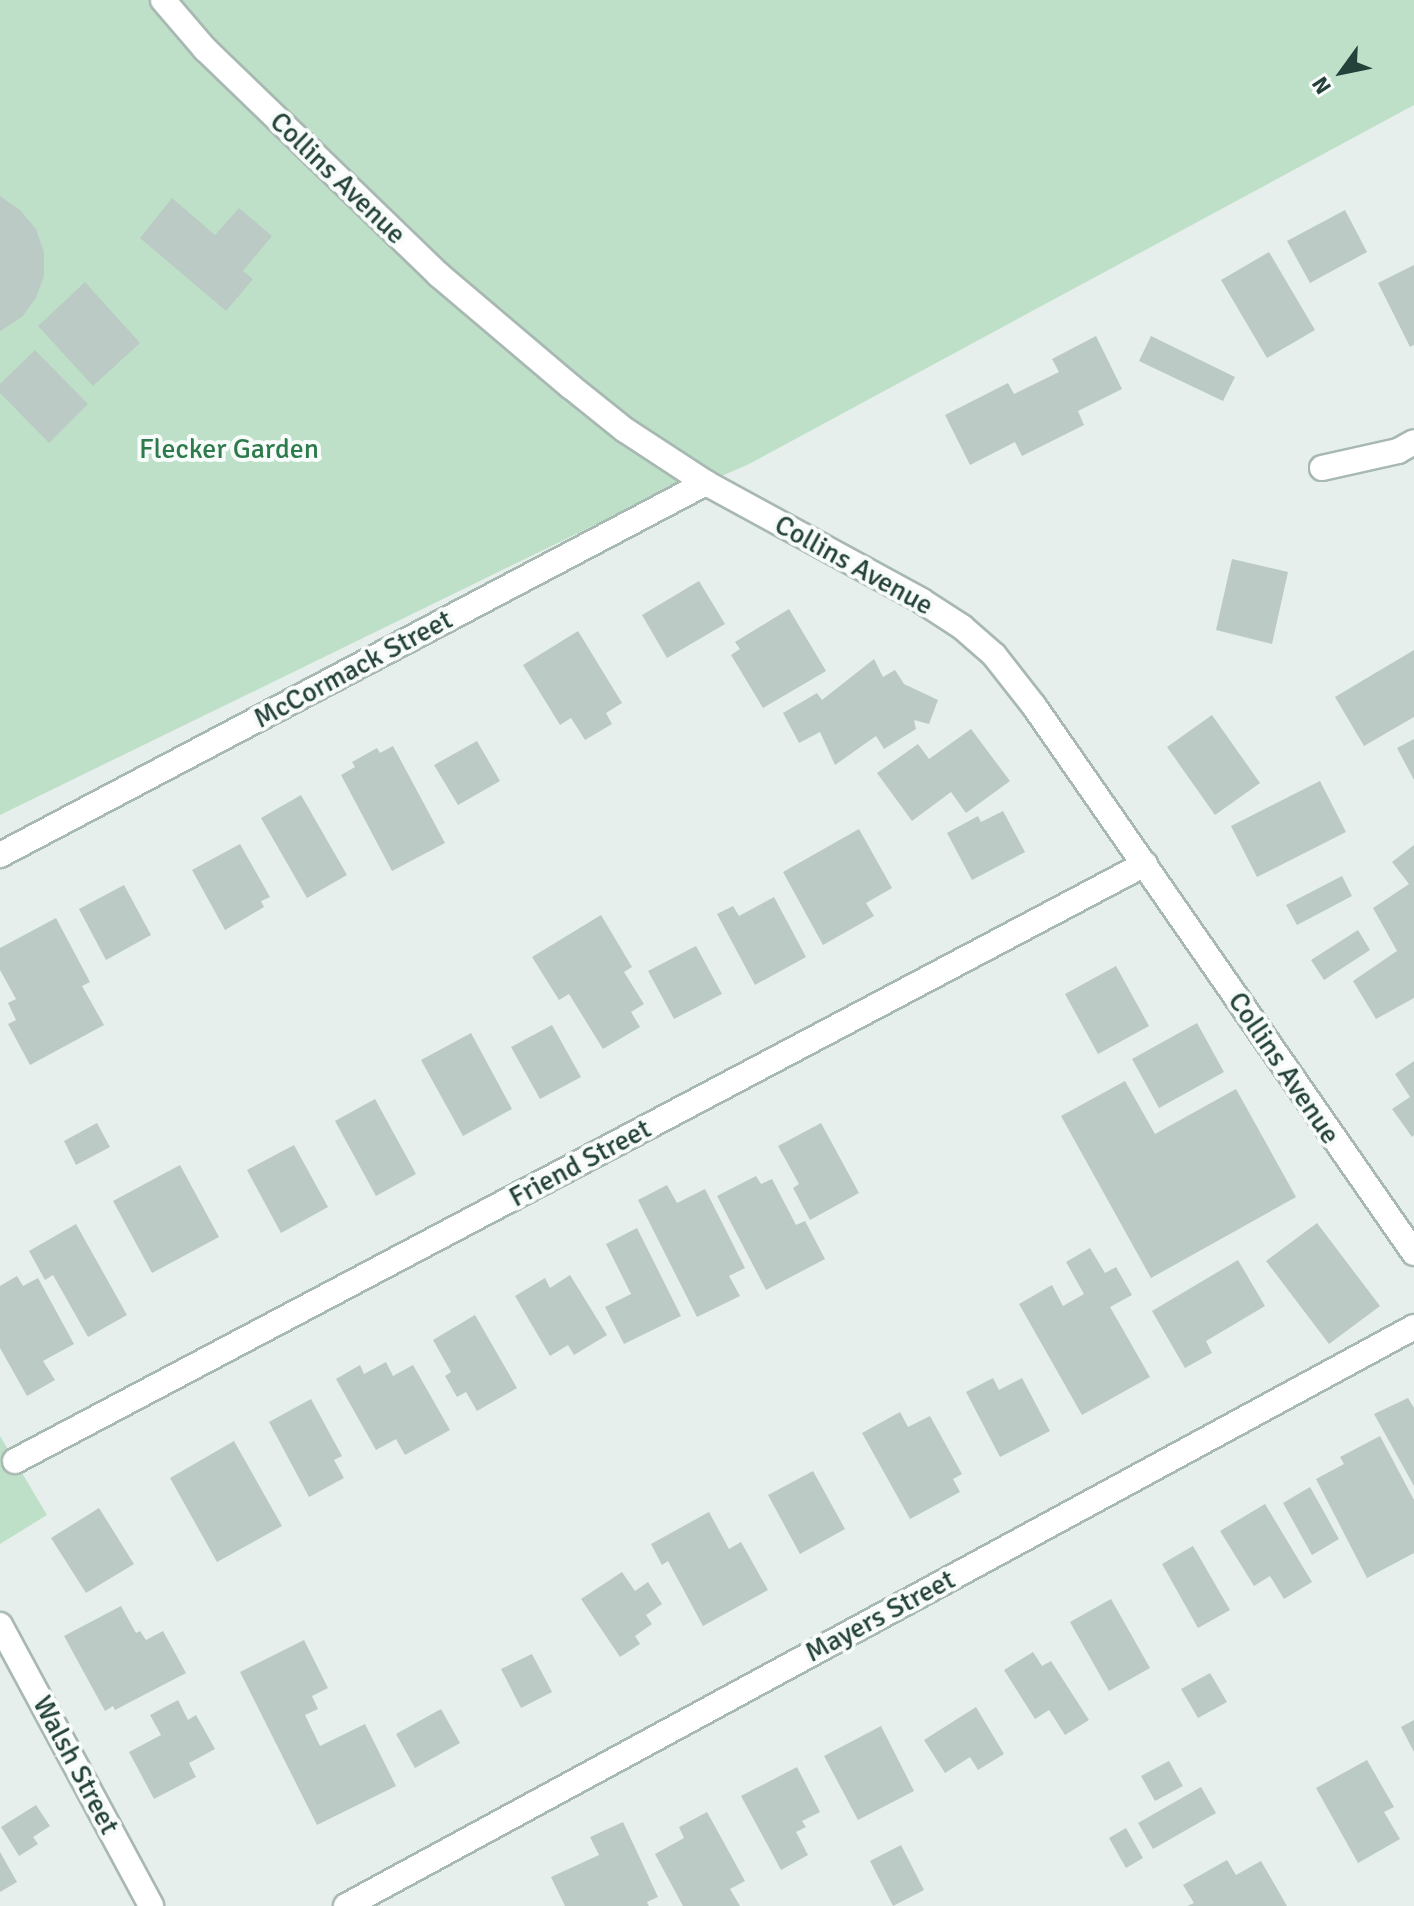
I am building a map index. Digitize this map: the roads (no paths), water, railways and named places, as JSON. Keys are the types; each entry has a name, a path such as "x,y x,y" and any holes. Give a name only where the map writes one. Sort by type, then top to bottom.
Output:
{"street":[{"name":"Collins Avenue","path":"163,0 205,49 510,339 625,430 706,483 922,601 962,627 994,655 1026,695 1145,864 1414,1253"},
{"path":"1322,468 1398,451 1414,442"},
{"name":"McCormack Street","path":"0,855 706,483"},
{"name":"Friend Street","path":"15,1461 1145,864"},
{"name":"Mayers Street","path":"346,1906 1414,1327"},
{"name":"Walsh Street","path":"0,1625 151,1906"}],"park label":[{"name":"Flecker Garden","path":"229,449"}]}
